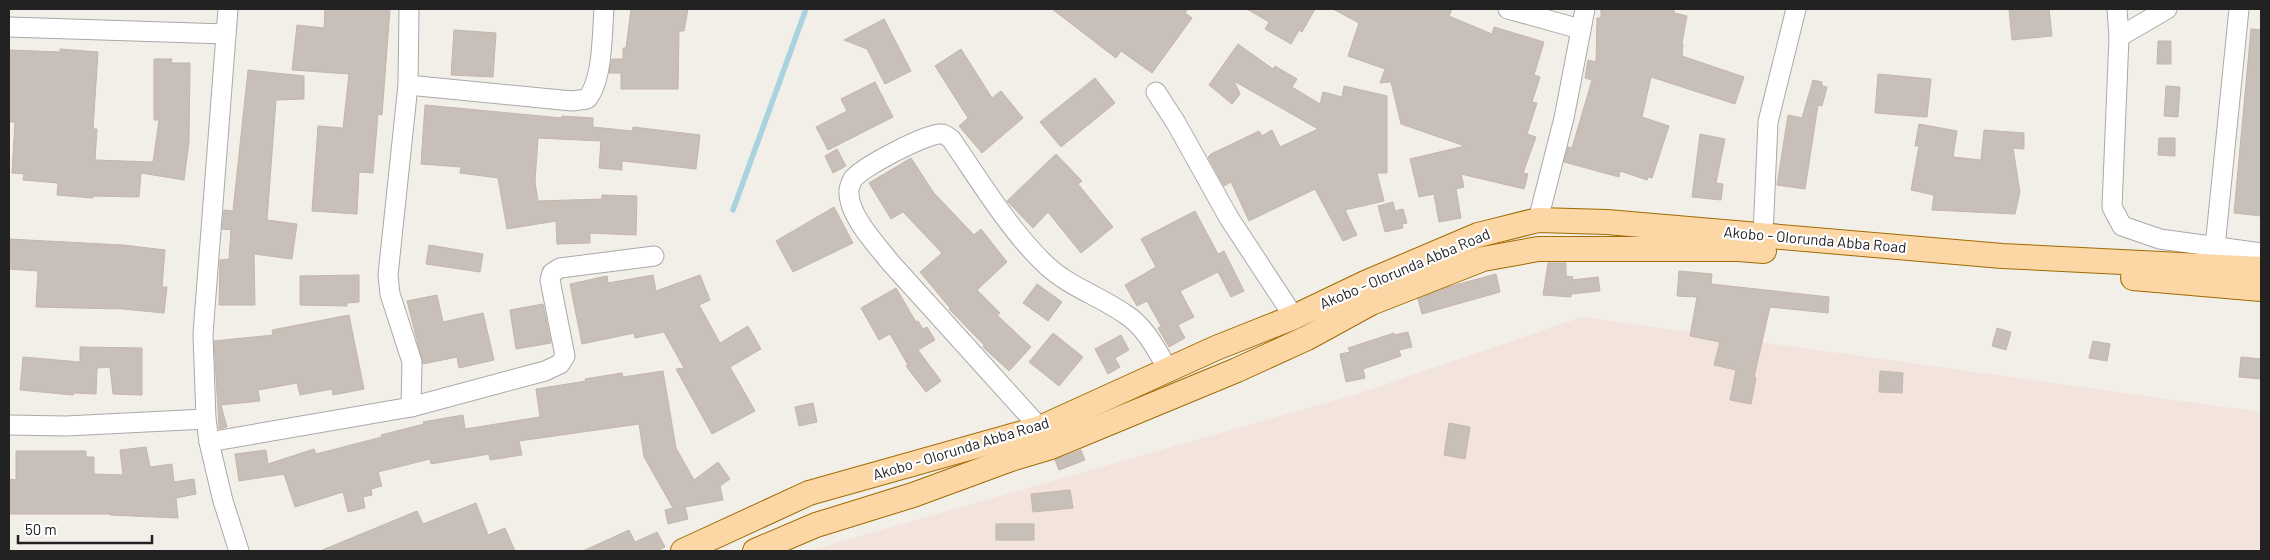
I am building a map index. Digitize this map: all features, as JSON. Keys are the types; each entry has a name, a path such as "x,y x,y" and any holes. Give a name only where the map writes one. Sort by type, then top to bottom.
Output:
{"main road":[{"name":"Akobo - Olorunda Abba Road","path":"683,551 809,494 1040,428 1216,348 1294,317 1365,283 1478,235 1538,220 1607,222 1669,238 1738,249 2001,272 2150,279 2261,289"},
{"name":"Akobo - Olorunda Abba Road","path":"756,551 816,525 913,495 1011,459 1051,447 1238,370 1307,338 1371,303 1483,259 1538,249 1669,238 1763,235 2002,256 2261,269"}],"street":[{"path":"228,9 202,334 206,419 209,442 223,501 238,551"},
{"path":"409,9 408,85 388,274 390,294 412,362 411,407"},
{"path":"408,85 572,102 587,99 593,92 597,80 604,9"},
{"path":"1508,9 1580,28"},
{"path":"1538,220 1564,118 1580,28 1586,9"},
{"path":"1763,235 1768,122 1796,9"},
{"path":"2117,9 2119,37 2112,207 2118,222 2122,226 2160,239 2261,253"},
{"path":"2119,37 2167,9"},
{"path":"2215,247 2239,9"},
{"path":"9,27 226,34"},
{"path":"1156,92 1229,218 1294,317"},
{"path":"1040,428 890,262 868,234 853,210 849,190 853,179 898,150 934,135 944,134 951,139 1010,222 1041,261 1071,285 1125,314 1136,322 1149,338 1169,371"},
{"path":"209,442 411,407 545,371 560,364 565,356 550,280 552,273 560,268 654,256"},
{"path":"9,425 66,426 206,419"}],"shaded area":[{"path":"1582,317 2261,412 2261,551 808,551 1357,394"}],"building":[{"path":"325,9 390,9 382,115 378,114 373,173 359,172 357,214 312,211 318,126 343,128 349,74 292,70 297,25 324,28"},
{"path":"631,9 688,9 684,31 679,31 678,89 621,89 621,73 609,73 612,59 623,59 623,48 626,48"},
{"path":"1052,9 1188,9 1185,13 1192,18 1152,73 1121,51 1116,58"},
{"path":"1247,9 1315,9 1302,32 1299,30 1291,44 1265,29 1269,22"},
{"path":"1333,9 1452,9 1449,16 1492,34 1494,27 1544,42 1534,75 1540,77 1532,102 1537,103 1527,134 1536,137 1523,173 1528,174 1524,189 1461,174 1464,187 1456,189 1461,218 1439,222 1434,194 1419,197 1410,159 1465,146 1401,124 1391,82 1380,83 1385,69 1348,56 1359,23"},
{"path":"1601,9 1674,9 1674,13 1687,16 1682,43 1682,56 1744,77 1735,104 1651,77 1642,117 1669,126 1652,178 1648,177 1647,180 1620,171 1619,177 1564,162 1568,147 1572,148 1592,80 1585,78 1588,60 1596,62 1597,18 1601,18"},
{"path":"2009,9 2049,9 2052,36 2012,40"},
{"path":"884,19 911,71 885,84 867,49 844,40"},
{"path":"2251,29 2261,30 2261,216 2234,213"},
{"path":"454,30 496,33 493,77 451,75"},
{"path":"2158,41 2171,41 2171,64 2157,64"},
{"path":"1238,44 1273,69 1275,66 1297,79 1292,87 1320,104 1323,92 1342,97 1344,86 1387,96 1387,173 1377,173 1384,201 1345,210 1357,235 1343,241 1315,189 1249,221 1231,182 1224,186 1208,157 1211,154 1259,131 1262,136 1272,130 1280,147 1318,129 1234,81 1240,94 1232,104 1209,85"},
{"path":"60,49 98,52 93,129 97,129 95,160 153,162 159,120 154,120 154,59 172,59 171,63 190,63 189,142 184,180 141,173 139,197 93,196 93,198 57,195 58,183 23,180 24,174 12,173 15,122 9,122 9,50 60,52"},
{"path":"961,49 992,98 1001,91 1023,118 982,153 959,126 968,118 935,66"},
{"path":"248,70 304,76 304,99 276,100 267,220 297,224 292,259 254,254 255,305 219,305 220,260 229,259 231,230 222,229 224,210 233,211"},
{"path":"1878,74 1931,79 1927,117 1875,113"},
{"path":"1095,78 1115,103 1061,147 1040,122"},
{"path":"1813,80 1822,82 1822,86 1827,87 1822,106 1818,105 1805,189 1777,185 1788,115 1802,118"},
{"path":"875,82 893,117 828,150 816,127 847,111 841,99"},
{"path":"2166,86 2180,87 2178,117 2164,116"},
{"path":"425,105 562,118 562,116 593,118 593,127 632,131 633,127 700,135 696,169 622,161 622,170 599,168 601,141 538,138 535,182 538,201 602,199 602,195 637,196 636,235 590,233 590,243 557,244 556,221 507,229 498,178 460,173 461,167 421,164"},
{"path":"1919,124 1957,131 1953,157 1981,160 1984,130 2024,133 2024,149 2013,148 2020,192 2015,214 1932,210 1934,195 1911,190 1919,146 1915,146"},
{"path":"1700,134 1725,139 1716,183 1723,184 1721,200 1692,197"},
{"path":"2159,138 2175,138 2175,156 2158,155"},
{"path":"837,149 846,166 833,173 825,156"},
{"path":"1056,154 1082,181 1078,184 1113,227 1081,253 1048,212 1033,228 1007,201"},
{"path":"911,158 934,193 974,235 981,229 1007,262 977,290 1000,313 997,315 1031,347 1009,371 983,347 984,345 949,309 920,272 942,253 903,212 891,219 869,183"},
{"path":"1393,202 1395,211 1403,209 1407,223 1402,224 1403,228 1385,232 1378,206"},
{"path":"834,207 853,243 793,272 776,241"},
{"path":"1195,211 1218,254 1224,251 1244,291 1231,297 1218,272 1180,291 1194,317 1178,325 1185,338 1169,347 1158,328 1161,326 1147,301 1137,306 1125,285 1156,267 1141,239"},
{"path":"9,239 123,245 165,250 162,287 167,287 164,313 123,309 36,307 38,271 9,269"},
{"path":"429,245 483,254 480,272 426,264"},
{"path":"1548,263 1566,263 1566,276 1573,277 1572,280 1598,277 1600,291 1571,294 1571,297 1543,295"},
{"path":"1679,271 1712,274 1711,284 1829,297 1828,313 1770,307 1754,377 1756,378 1751,404 1730,400 1736,370 1714,365 1720,342 1690,336 1697,297 1677,296"},
{"path":"1496,274 1500,292 1422,314 1418,299 1448,287"},
{"path":"359,275 359,302 347,303 347,306 300,305 300,276"},
{"path":"653,275 656,291 700,275 710,300 699,305 720,343 748,326 761,349 730,367 755,411 712,434 676,369 684,368 664,332 635,338 634,333 582,344 570,284 607,276 608,283"},
{"path":"1037,284 1062,302 1048,321 1023,303"},
{"path":"896,288 916,322 918,321 923,329 927,327 935,340 918,350 941,381 926,392 906,366 908,365 890,334 879,340 861,308"},
{"path":"437,295 443,322 483,313 494,360 459,368 457,357 423,364 407,301"},
{"path":"543,304 551,343 516,349 510,310"},
{"path":"349,315 364,389 333,395 332,389 300,395 297,383 258,390 260,401 221,405 227,427 219,429 214,341 273,335 272,330"},
{"path":"1997,328 2011,332 2006,350 1992,346"},
{"path":"1408,332 1412,347 1399,350 1401,356 1363,369 1365,378 1346,382 1340,354 1350,352 1348,348 1394,333 1394,335"},
{"path":"1053,333 1083,357 1059,386 1029,362"},
{"path":"1121,335 1129,350 1115,358 1120,367 1108,374 1095,349"},
{"path":"2093,341 2110,344 2107,361 2089,358"},
{"path":"80,347 142,348 142,395 113,394 110,367 97,368 96,394 74,393 73,395 20,390 23,357 80,362"},
{"path":"2241,357 2261,359 2261,379 2239,377"},
{"path":"663,371 676,448 694,480 718,462 730,479 720,486 723,500 685,507 688,519 668,524 665,510 673,508 644,457 639,424 519,441 522,455 490,460 489,454 431,464 430,459 378,472 382,486 371,489 372,495 363,497 365,508 348,512 343,492 295,507 284,474 239,481 235,454 266,450 268,464 314,449 316,454 382,437 381,435 424,424 423,422 463,415 465,429 540,417 536,389 622,373 623,377"},
{"path":"1880,371 1903,373 1902,393 1879,392"},
{"path":"813,403 817,422 799,426 795,407"},
{"path":"1449,423 1470,427 1465,459 1444,455"},
{"path":"146,447 150,467 172,464 174,482 194,479 196,494 176,498 178,518 110,515 113,514 9,514 9,479 16,480 16,451 86,451 86,457 94,457 94,474 123,475 120,450"},
{"path":"1081,450 1085,460 1059,470 1055,460"},
{"path":"1070,490 1073,508 1033,512 1031,494"},
{"path":"476,503 488,535 505,528 515,551 320,551 417,511 423,524"},
{"path":"996,524 1034,524 1034,540 996,540"},
{"path":"629,530 635,542 657,532 665,547 656,551 583,551"}],"waterway":[{"path":"733,210 806,9"}]}
